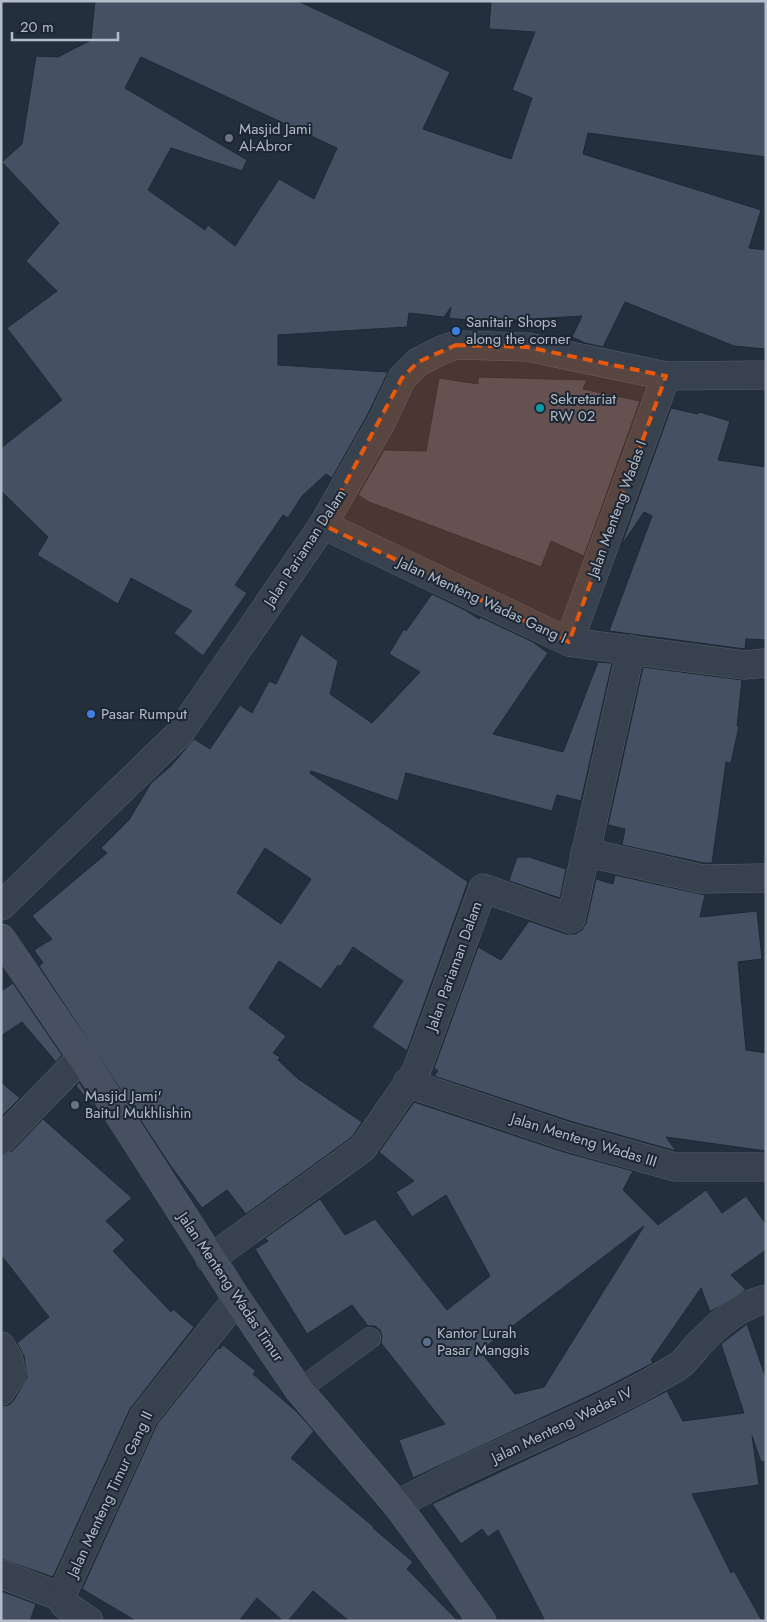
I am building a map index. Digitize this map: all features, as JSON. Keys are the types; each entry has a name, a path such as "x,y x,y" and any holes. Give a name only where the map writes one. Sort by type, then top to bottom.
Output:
{"street":[{"name":"Jalan Pariaman Dalam","path":"1,906 179,734 323,525 382,421 402,378 418,362 456,345 527,347 666,376 766,375"},
{"name":"Jalan Menteng Wadas I","path":"569,642 666,376"},
{"name":"Jalan Menteng Wadas Gang I","path":"323,525 569,642 744,666 766,663"},
{"name":"Jalan Pariaman Dalam","path":"210,1259 364,1148 416,1072 482,888 571,919 631,650"},
{"path":"585,852 702,879 766,878"},
{"name":"Jalan Menteng Wadas Timur","path":"1,938 82,1056 210,1259 299,1390 398,1505 482,1621"},
{"path":"1,1140 82,1056"},
{"name":"Jalan Menteng Wadas III","path":"407,1083 568,1137 675,1167 766,1167"},
{"name":"Jalan Menteng Wadas IV","path":"398,1505 443,1480 530,1439 590,1414 679,1365 719,1323 746,1304 766,1298"},
{"name":"Jalan Menteng Timur Gang II","path":"61,1598 144,1416 237,1299"},
{"path":"1,1346 9,1360 12,1374 1,1391"},
{"path":"1,1574 61,1598 64,1604 89,1621"}],"lane":[{"path":"299,1390 370,1338"}],"highlighted area":[{"path":"456,345 527,347 666,376 569,642 323,525 402,378 418,362"}],"building":[{"path":"95,1 298,1 450,72 423,129 511,159 532,98 512,90 535,32 489,29 491,1 766,1 766,157 588,133 583,154 761,210 749,248 766,250 766,349 734,346 625,302 603,347 585,343 572,337 582,316 484,322 449,318 451,307 444,317 409,313 407,327 278,335 278,365 388,372 368,414 332,478 326,474 302,496 288,518 283,515 235,585 247,593 203,656 174,633 192,611 131,578 118,604 37,555 48,537 1,491 1,448 62,400 7,328 57,291 26,261 59,223 2,162 22,144 36,56 58,57 91,40","holes":["141,57 337,148 314,199 279,179 235,246 208,225 205,230 148,190 171,148 242,171 247,160 125,88"]},
{"path":"478,377 587,380 583,389 640,401 584,556 551,541 541,567 369,502 358,495 384,450 426,451 439,378 478,384"},
{"path":"671,408 698,414 699,412 730,421 718,460 766,467 766,640 746,639 745,649 609,631 652,516 644,512 621,546"},
{"path":"432,594 479,619 480,617 533,642 548,653 493,734 563,752 598,662 612,663 581,801 557,795 552,811 406,773 398,801 311,771 310,773 468,882 407,1051 372,1027 403,981 353,947 340,967 338,965 321,989 279,961 249,1008 286,1036 273,1053 280,1057 278,1060 297,1078 362,1122 352,1137 246,1214 227,1190 202,1208 170,1165 39,966 43,963 34,950 52,939 32,916 107,853 101,848 129,820 151,783 171,766 194,739 210,749 240,705 252,713 269,681 276,684 301,634 338,661 330,694 372,723 420,672 389,654 404,629 406,631","holes":["265,848 311,879 281,924 237,893"]},
{"path":"643,667 742,680 737,726 739,726 731,763 726,762 712,863 704,863 622,845 625,829 608,825"},
{"path":"517,857 529,857 566,869 560,898 509,881"},
{"path":"615,875 705,895 700,917 757,911 762,959 738,962 746,1050 766,1053 766,1151 666,1137 676,1151 573,1122 434,1076 438,1071 434,1068 478,947 501,960 529,921 566,934 575,934 582,930 586,923 596,879 613,884"},
{"path":"13,983 62,1055 56,1062 22,1022 1,1036 1,991"},
{"path":"1,1082 20,1098 1,1117"},
{"path":"79,1082 100,1114 76,1086"},
{"path":"414,1102 564,1152 633,1171 623,1190 658,1225 706,1190 722,1213 746,1196 766,1224 766,1250 731,1275 746,1290 710,1312 701,1288 651,1360 653,1363 601,1390 413,1478 399,1440 445,1424 381,1343 382,1336 380,1330 375,1326 368,1326 352,1305 307,1334 255,1249 268,1241 265,1238 320,1199 345,1235 375,1219 447,1310 490,1276 446,1195 412,1217 396,1192 414,1181 379,1152","holes":["644,1226 544,1387 515,1394 480,1351"]},
{"path":"43,1119 132,1198 106,1221 125,1240 113,1251 171,1312 173,1309 194,1327 130,1409 53,1577 1,1559 1,1406 9,1405 14,1400 27,1377 24,1356 17,1343 49,1317 1,1255 1,1155 12,1151"},
{"path":"747,1324 766,1378 766,1461 761,1462 752,1436 759,1485 692,1494 731,1573 734,1571 762,1621 545,1621 498,1530 488,1537 482,1529 461,1544 432,1504 615,1418 667,1391 683,1421 744,1413 721,1344"},
{"path":"223,1345 256,1371 253,1374 297,1412 314,1431 291,1458 413,1562 407,1569 458,1621 349,1621 313,1591 288,1621 283,1621 257,1598 239,1621 136,1621 82,1589 157,1424 218,1348 220,1349"},
{"path":"1,1591 36,1604 30,1621 1,1621"}],"place":[{"name":"Masjid Jami Al-Abror","path":"229,138"},
{"name":"Sanitair Shops along the corner","path":"456,331"},
{"name":"Sekretariat RW 02","path":"540,408"},
{"name":"Pasar Rumput","path":"91,714"},
{"name":"Masjid Jami' Baitul Mukhlishin","path":"75,1105"},
{"name":"Kantor Lurah Pasar Manggis","path":"427,1342"}]}
